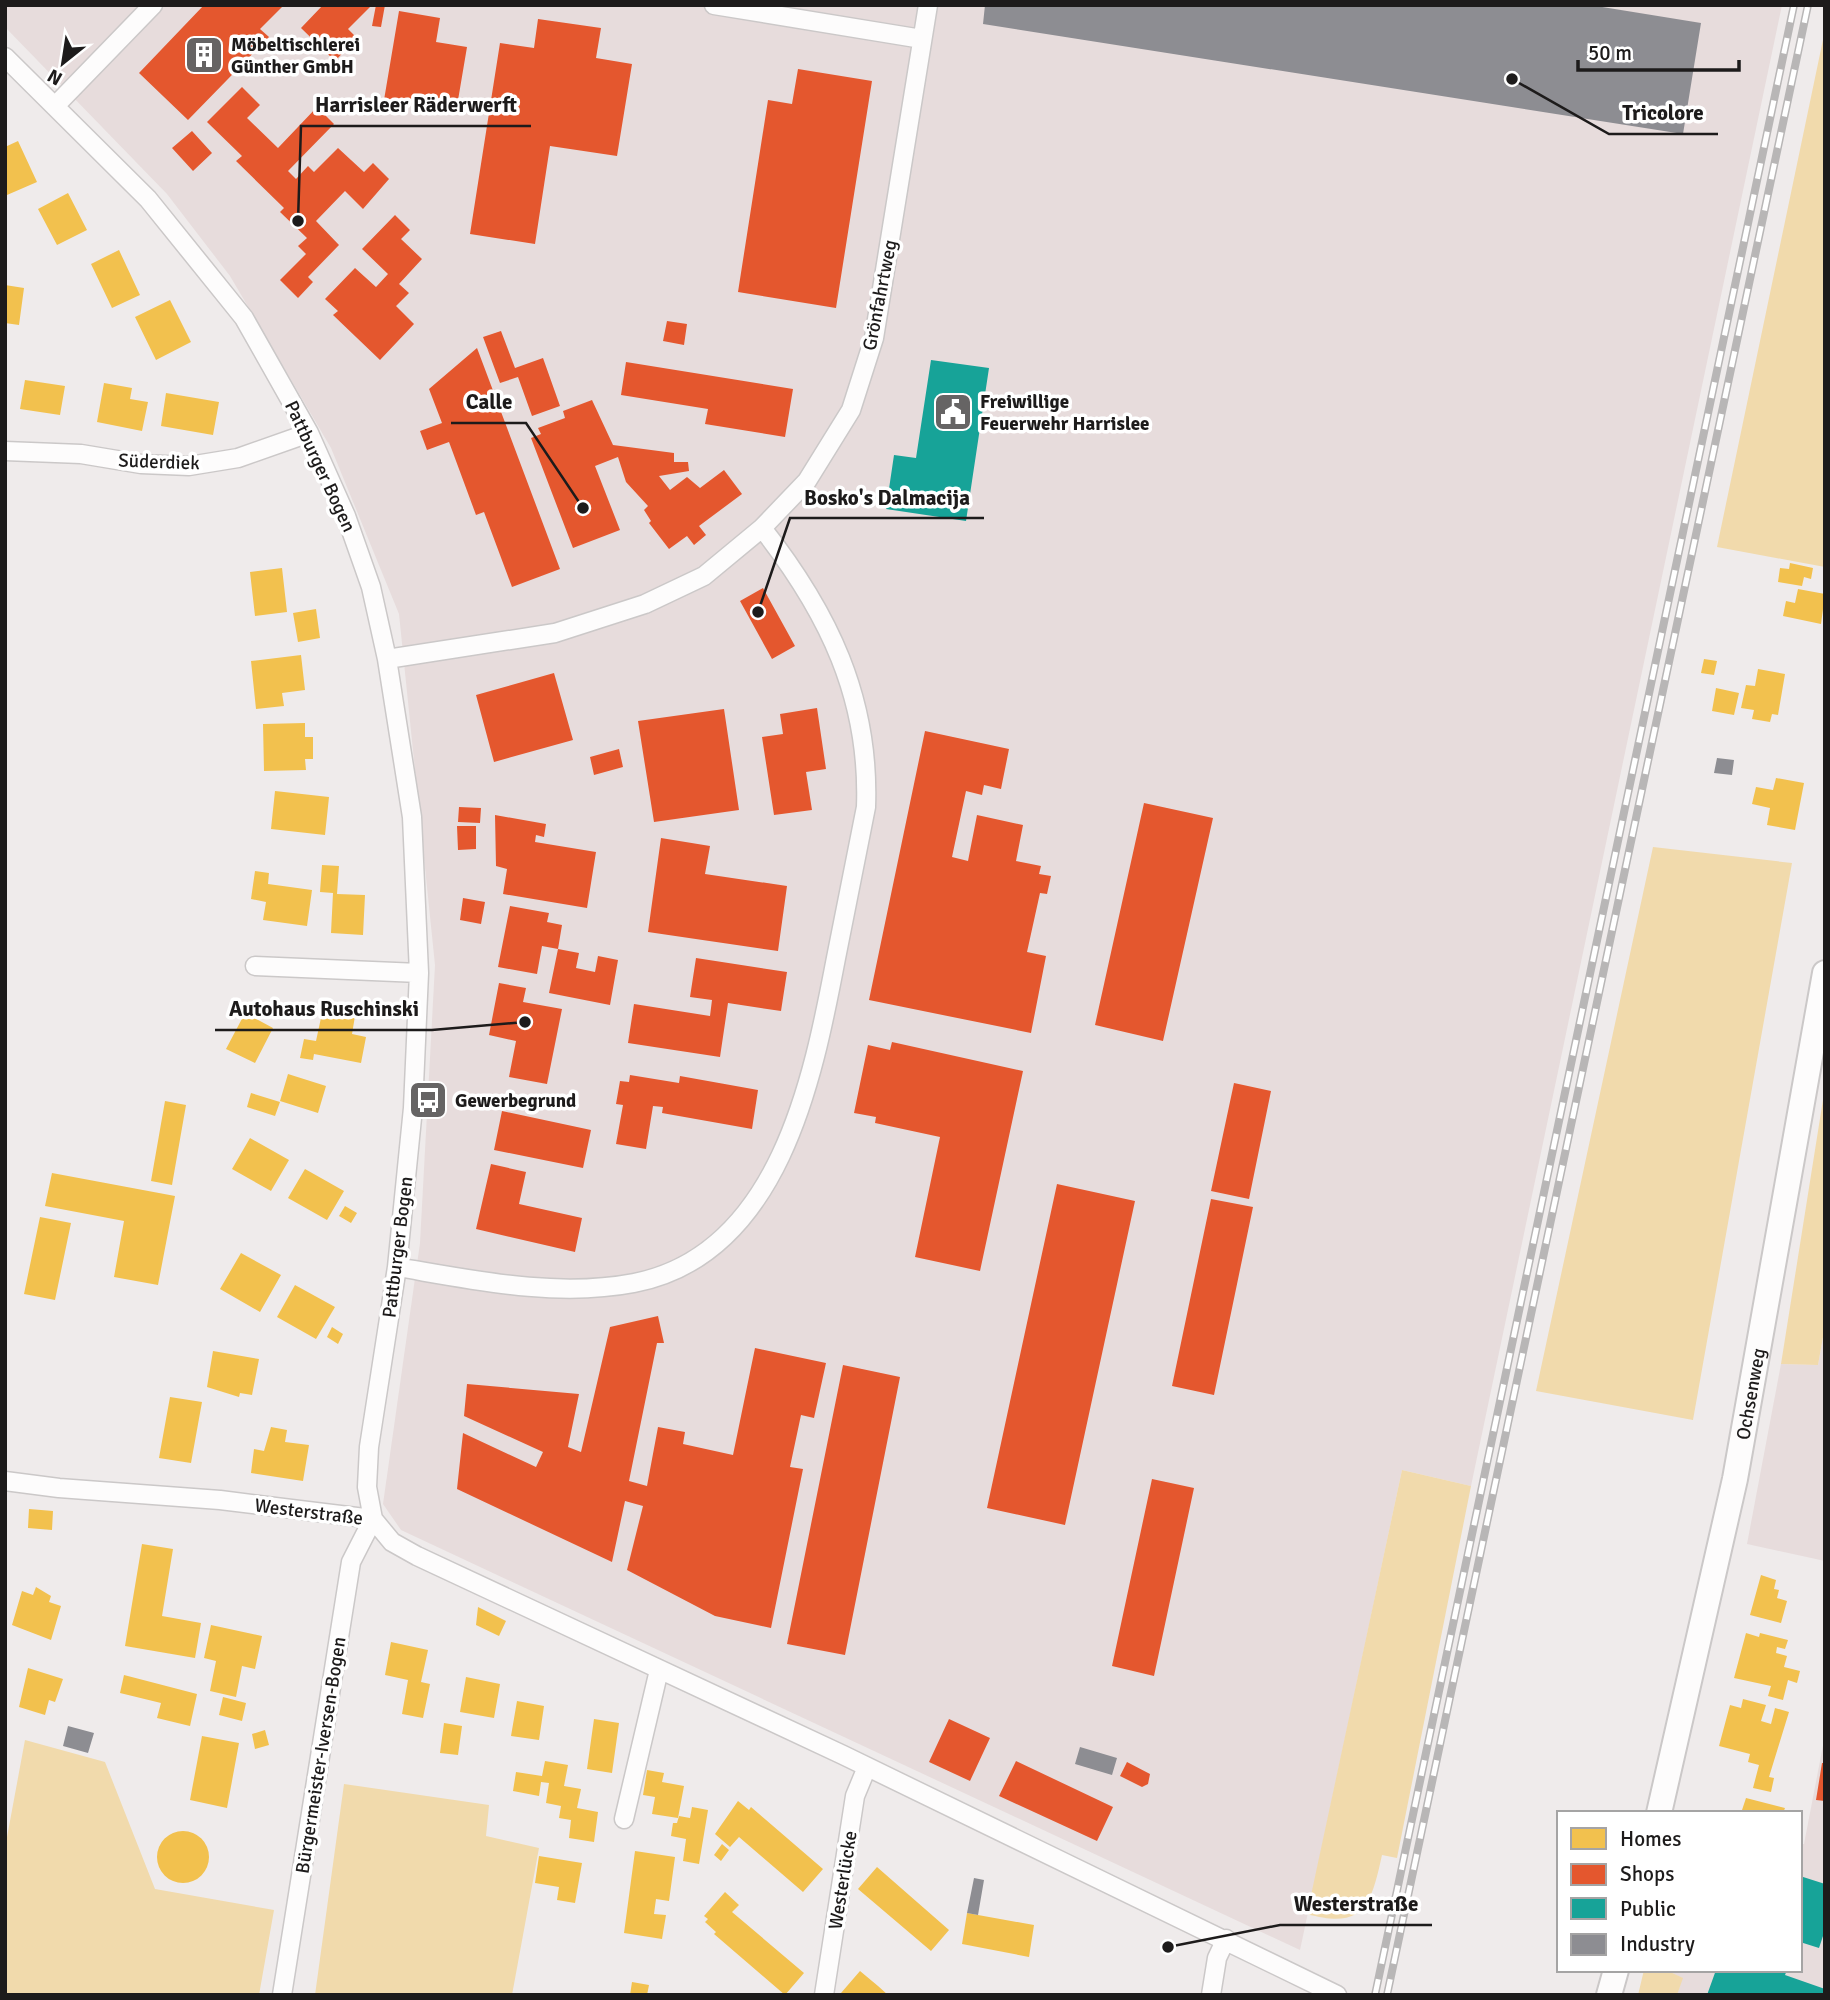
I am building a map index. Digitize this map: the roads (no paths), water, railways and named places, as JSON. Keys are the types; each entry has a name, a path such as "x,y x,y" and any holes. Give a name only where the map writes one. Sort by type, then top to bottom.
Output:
{"main road":[{"name":"Ochsenweg","path":"1659,1811 1735,1479 1825,974"},
{"path":"1609,1995 1615,1972"}],"street":[{"path":"56,105 153,5"},
{"path":"714,5 922,38"},
{"name":"Grönfahrtweg","path":"387,659 555,633 645,604 704,576 762,527 807,481 851,410 874,338 928,5"},
{"name":"Pattburger Bogen","path":"5,57 148,199 244,318 309,433 346,516 367,575 387,659 412,817 419,973 413,1108 397,1267 369,1447 367,1487 373,1519"},
{"name":"Süderdiek","path":"5,451 82,454 141,464 189,466 238,458 309,433"},
{"path":"397,1267 507,1285 575,1288 632,1283 660,1276 708,1251 737,1223 762,1189 793,1128 817,1057 866,807 867,770 856,700 842,659 793,567 762,527"},
{"path":"255,966 419,973"},
{"name":"Westerstraße","path":"5,1481 59,1488 220,1500 373,1519 392,1542 417,1556 867,1767 1337,1995"},
{"name":"Bürgermeister-Iversen-Bogen","path":"282,1995 351,1562 373,1519"},
{"path":"624,1819 659,1670"},
{"name":"Westerlücke","path":"824,1995 855,1796 867,1767"},
{"path":"1211,1995 1217,1958 1226,1939"}],"railway":[{"path":"1375,1995 1794,5"},
{"path":"1387,1995 1808,5"}],"place":[{"name":"Möbeltischlerei Günther GmbH","path":"204,55"},
{"name":"Tricolore","path":"1512,79"},
{"name":"Harrisleer Räderwerft","path":"298,221"},
{"name":"Freiwillige Feuerwehr Harrislee","path":"953,412"},
{"name":"Calle","path":"583,508"},
{"name":"Bosko's Dalmacija","path":"758,612"},
{"name":"Autohaus Ruschinski","path":"525,1022"},
{"name":"Gewerbegrund","path":"428,1100"},
{"name":"Westerstraße","path":"1168,1947"}]}
